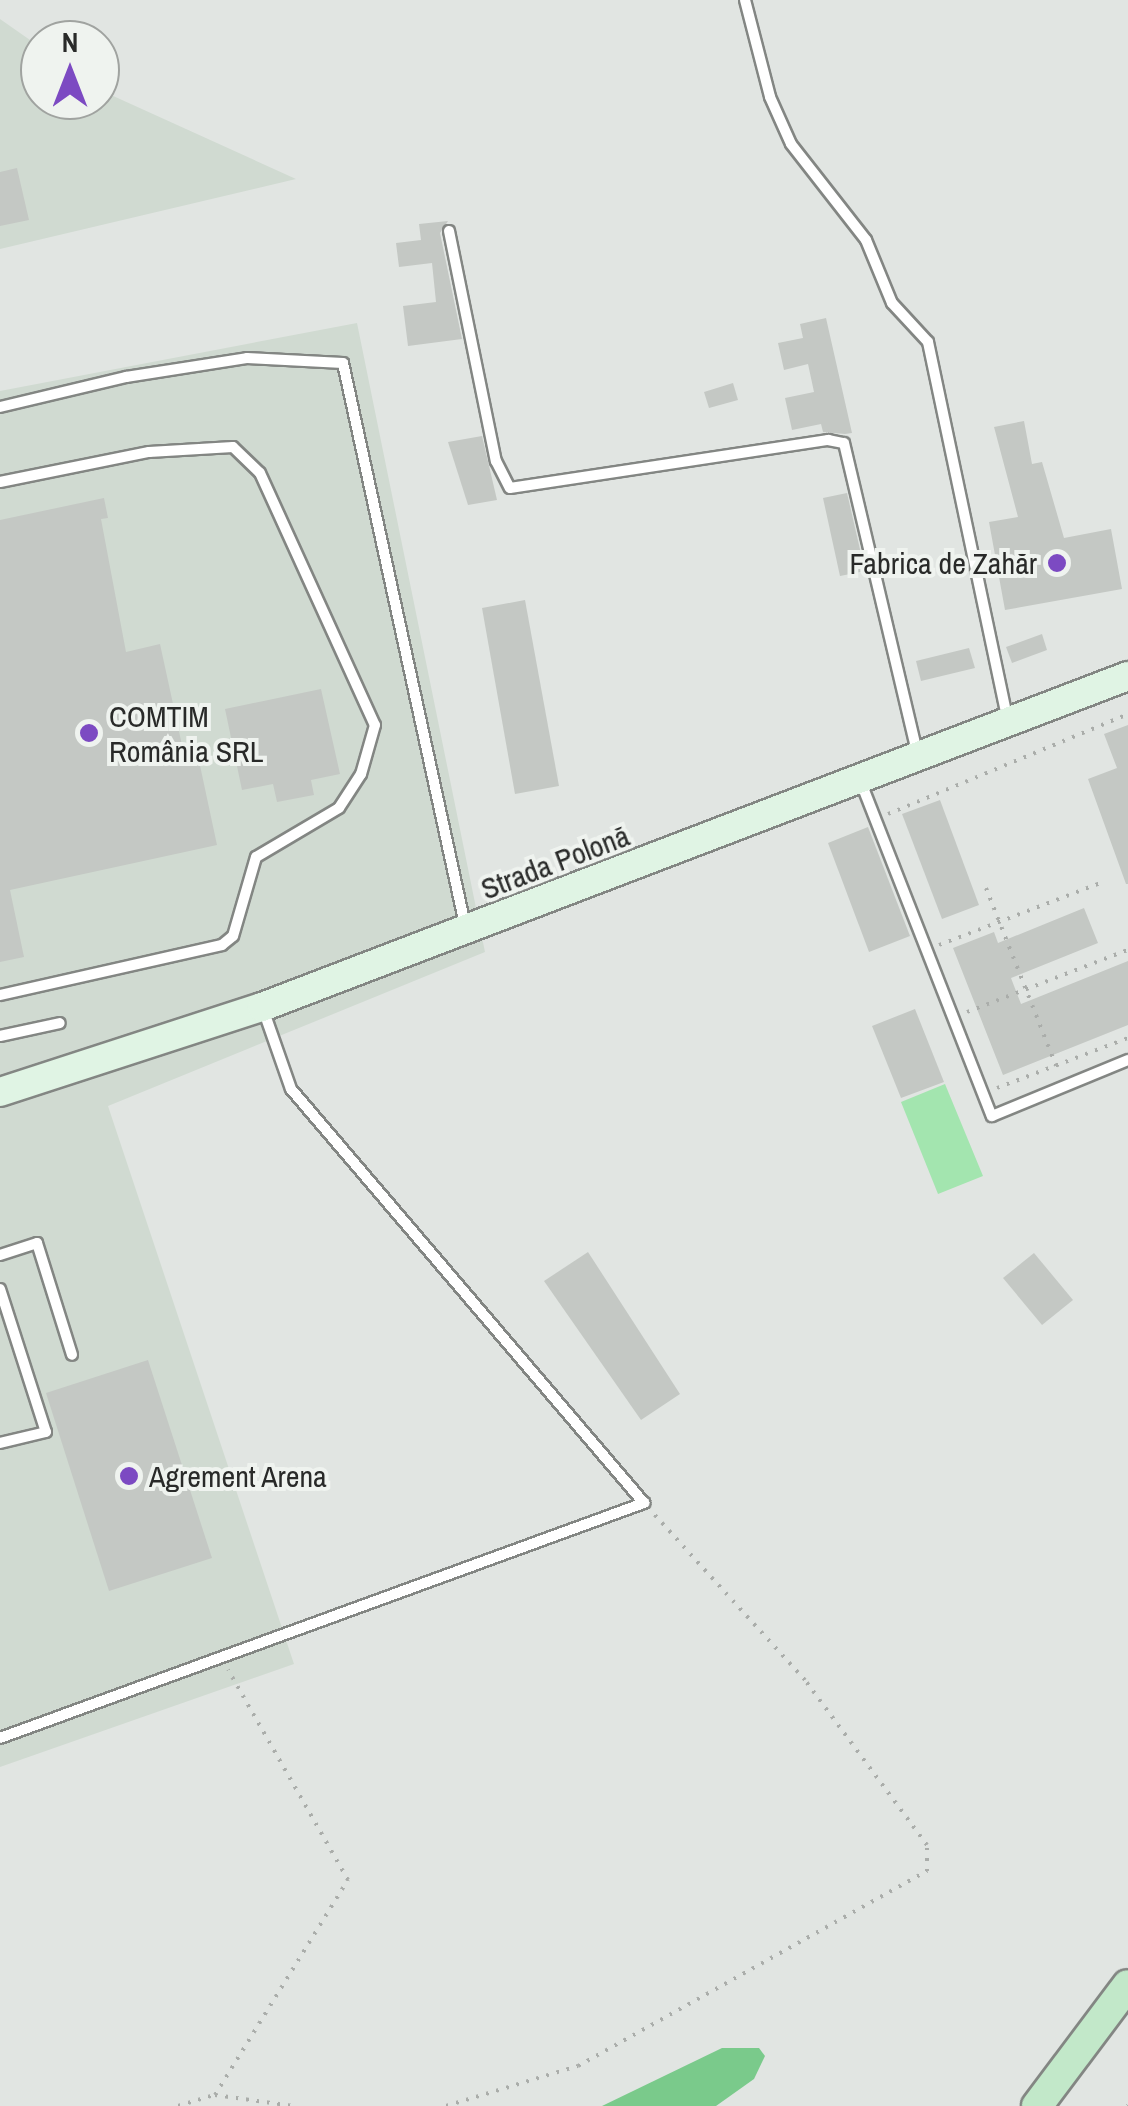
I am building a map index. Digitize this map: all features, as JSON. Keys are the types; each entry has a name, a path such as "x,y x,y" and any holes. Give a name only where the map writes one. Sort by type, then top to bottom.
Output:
{"main road":[{"name":"Strada Polonă","path":"0,1092 262,1006 1128,676"},
{"path":"1038,2106 1128,1985"}],"lane":[{"path":"745,0 770,97 792,144 866,240 892,303 928,342 1008,723"},
{"path":"450,231 496,461 510,488 828,440 844,443 901,705 919,758"},
{"path":"0,407 126,376 247,358 343,363 466,930"},
{"path":"0,482 149,452 233,447 260,473 375,725 361,774 339,808 256,857 233,936 222,945 0,995"},
{"path":"860,780 992,1116 1128,1060"},
{"path":"0,1738 644,1503 291,1090 262,1006"},
{"path":"0,1036 60,1023"},
{"path":"0,1255 37,1243 72,1355"},
{"path":"0,1289 46,1432 0,1444"}],"path":[{"path":"874,820 964,778 1128,714"},
{"path":"928,950 1103,882"},
{"path":"986,888 1056,1066"},
{"path":"954,1017 1128,950"},
{"path":"984,1094 1128,1038"},
{"path":"446,2106 578,2066 927,1871 927,1845 805,1680 644,1503"},
{"path":"215,2095 348,1880 221,1657"},
{"path":"178,2106 215,2095 294,2106"}],"shaded area":[{"path":"0,19 20,33 20,120 120,120 120,99 296,179 0,249"},
{"path":"357,323 485,952 108,1106 294,1664 0,1767 0,391"},
{"path":"945,1084 983,1176 938,1194 901,1102"},
{"path":"722,2048 759,2048 765,2056 754,2079 716,2106 602,2106"}],"building":[{"path":"17,168 29,220 0,226 0,172"},
{"path":"448,221 440,233 462,339 408,346 403,306 436,302 432,263 399,267 396,243 421,240 419,224"},
{"path":"826,318 852,433 823,432 821,424 792,430 785,398 814,392 808,364 784,370 778,343 803,338 800,324"},
{"path":"733,383 738,400 709,408 704,392"},
{"name":"Fabrica de Zahăr","path":"1024,421 1032,464 1042,462 1064,538 1111,529 1122,589 1005,610 989,522 1018,517 994,427"},
{"path":"482,436 497,500 468,505 448,442"},
{"path":"847,493 865,571 840,576 823,498"},
{"name":"COMTIM România SRL","path":"104,498 108,518 101,519 126,652 160,644 185,759 198,756 217,845 10,890 24,957 0,962 0,520"},
{"path":"525,600 559,786 515,794 482,608"},
{"path":"1042,634 1047,650 1012,663 1006,647"},
{"path":"969,648 975,668 921,681 916,661"},
{"path":"321,689 340,774 311,780 314,795 277,802 273,784 242,790 225,709"},
{"path":"1128,725 1126,884 1088,779 1117,768 1104,734"},
{"path":"940,800 979,905 942,919 902,814"},
{"path":"868,827 910,936 869,952 828,843"},
{"path":"1084,908 1098,943 1011,978 1021,1004 1128,961 1128,1025 1003,1075 953,948 994,932 998,943"},
{"path":"915,1009 944,1082 901,1098 872,1026"},
{"path":"588,1252 680,1394 641,1420 544,1281"},
{"path":"1034,1253 1073,1300 1042,1325 1003,1278"},
{"name":"Agrement Arena","path":"148,1360 212,1558 109,1591 46,1393"}],"place":[{"name":"Fabrica de Zahăr","path":"1057,563"},
{"name":"COMTIM România SRL","path":"89,733"},
{"name":"Agrement Arena","path":"129,1476"}]}
